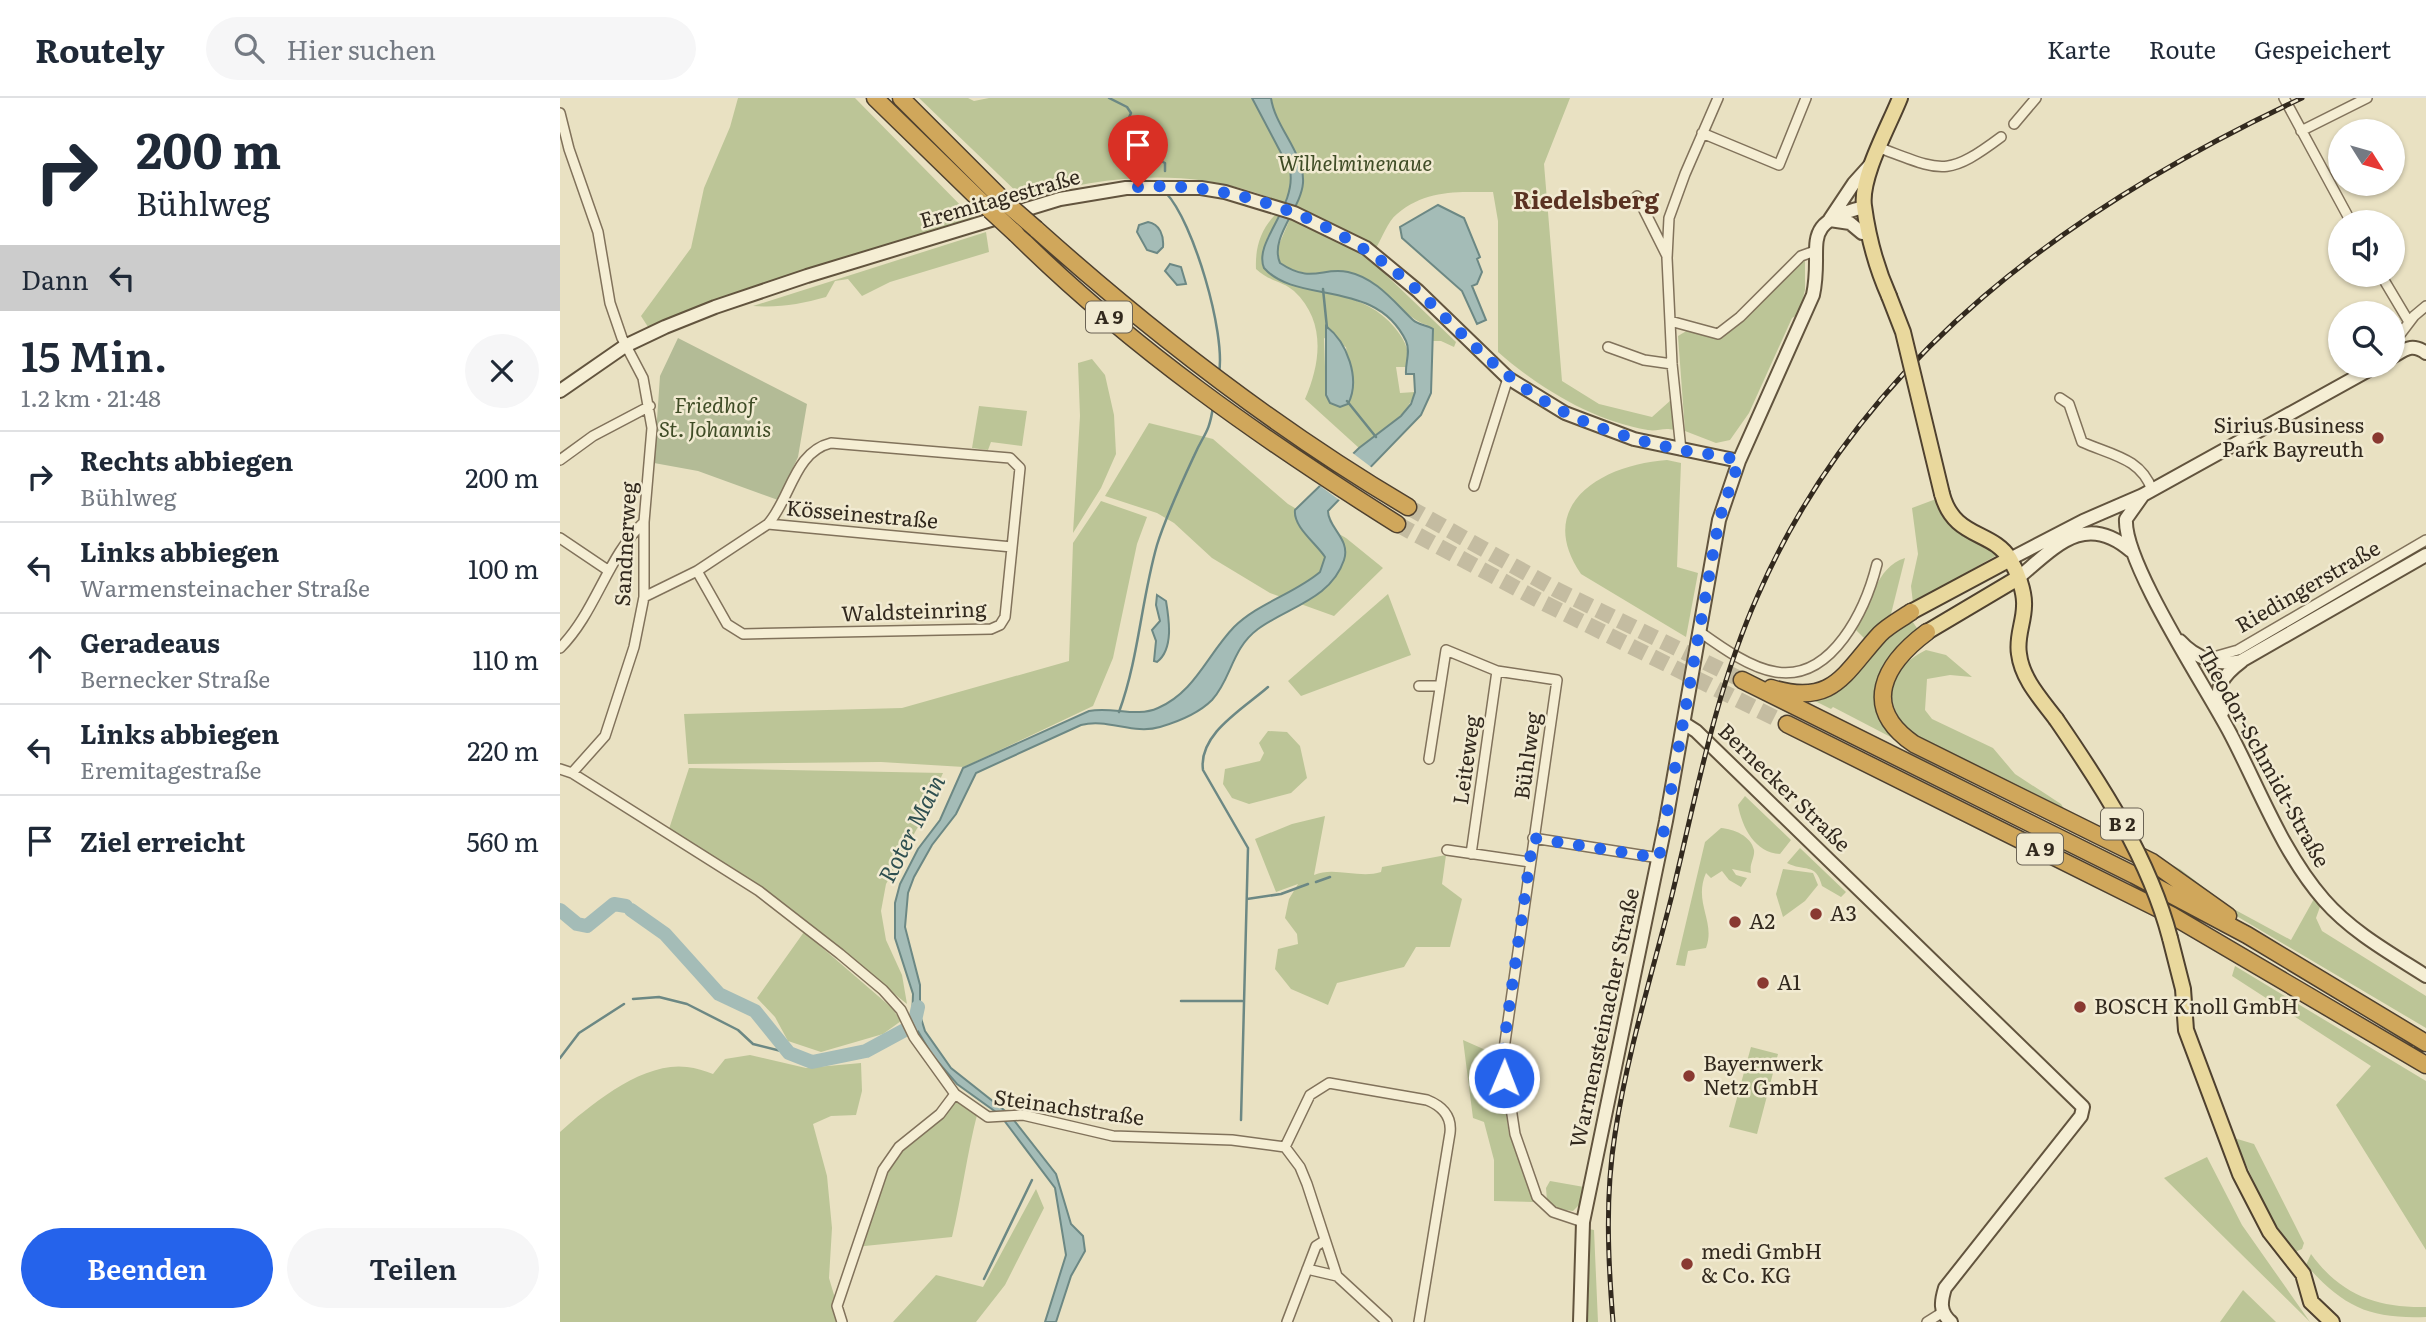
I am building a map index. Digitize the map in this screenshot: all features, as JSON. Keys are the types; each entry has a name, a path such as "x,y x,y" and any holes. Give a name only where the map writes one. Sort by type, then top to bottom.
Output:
{"highway":[{"name":"A 9","path":"875,98 990,210 1094,304 1251,428 1397,524"},
{"name":"A 9","path":"901,98 1006,203 1131,312 1255,409 1408,507"},
{"name":"A 9","path":"1911,612 1882,632 1841,680 1820,691 1797,694 1742,680 2134,875 2247,935 2426,1043"},
{"path":"1927,632 1899,654 1886,674 1884,707 1898,731 1922,747 2152,862 2227,915 2247,935"},
{"name":"A 9","path":"1787,724 2160,909 2426,1065"},
{"path":"2402,1051 2426,1073"}],"main road":[{"path":"1864,207 1877,154 1900,98"},
{"name":"B 2","path":"1864,207 1879,274 1903,332 1942,494 1956,521 1996,546 2010,559 2018,578 2024,605 2018,639 2021,665 2029,683 2056,719 2122,822 2149,880 2170,938 2183,989 2186,1030 2240,1174 2270,1231 2303,1274 2311,1302"},
{"path":"1911,612 2010,559"},
{"path":"1927,632 2018,578"},
{"path":"2311,1302 2332,1322"}],"street":[{"path":"1681,450 1672,364 1667,258 1669,218 1718,98"},
{"path":"1702,133 1779,165 1806,98"},
{"path":"2014,124 2036,98"},
{"path":"2301,131 2367,98"},
{"path":"2286,101 2344,210"},
{"name":"Sandnerweg","path":"560,113 569,149 592,210 610,303 625,346 643,378 652,428 644,522 644,597 634,648 605,736 572,773"},
{"path":"1877,154 1947,169 1972,159 2001,137"},
{"name":"Bernecker Straße","path":"1877,154 1830,220 1818,232 1816,274 1810,304 1739,461 1719,520 1685,724 1696,731 2081,1104 2081,1115 1945,1287 1947,1317"},
{"name":"Eremitagestraße","path":"560,391 625,346 747,296 1046,203 1103,190 1166,187 1224,191 1294,213 1366,248 1418,291 1508,377 1543,401 1586,422 1634,439 1739,461"},
{"path":"1637,196 1667,258"},
{"path":"1830,220 1864,207"},
{"path":"1830,220 1850,223 1862,233"},
{"path":"1670,321 1718,334 1740,317 1801,256 1815,251"},
{"path":"2388,287 2409,322"},
{"path":"2405,328 2426,306"},
{"path":"2405,349 2416,346 2426,353"},
{"path":"1608,347 1644,360 1672,364"},
{"path":"1474,486 1508,377"},
{"path":"2010,559 2083,521 2148,492 2353,378"},
{"path":"2060,398 2069,404 2082,442 2139,466 2147,474 2148,492"},
{"path":"560,460 593,436 650,406"},
{"name":"Waldsteinring","path":"696,571 726,624 743,634 991,629 1000,625 1005,617 1020,468 1010,457 831,443 821,445 804,459 779,511 768,523"},
{"name":"Theodor-Schmidt-Straße","path":"2148,492 2126,519 2134,554 2293,857 2316,891 2343,920 2426,976"},
{"path":"560,648 584,616 628,537 644,522"},
{"name":"Kösseinestraße","path":"644,597 696,571 768,523 1012,547"},
{"path":"2018,578 2054,546 2078,535 2090,533 2110,536 2134,554"},
{"path":"560,537 609,571"},
{"name":"Riedingerstraße","path":"2207,659 2238,650 2426,540"},
{"name":"Riedingerstraße","path":"2207,659 2225,663 2248,657 2426,555"},
{"path":"1700,632 1775,672 1808,666 1848,635 1871,587 1877,564"},
{"path":"2175,635 2185,647 2207,659"},
{"path":"1429,760 1444,652 1448,649 1497,671"},
{"path":"2230,733 2219,703 2219,686 2227,672 2248,657"},
{"name":"Bühlweg","path":"1497,671 1557,680 1503,1050 1504,1078 1515,1134 1537,1197 1553,1212 1583,1222"},
{"name":"Leiteweg","path":"1471,854 1497,671"},
{"path":"1419,686 1439,687"},
{"name":"Warmensteinacher Straße","path":"1580,1322 1583,1222 1685,724"},
{"name":"Steinachstraße","path":"560,769 572,773 759,891 883,990 901,1010 914,1038 956,1094 988,1117 1014,1116 1113,1136 1232,1140 1284,1147"},
{"path":"1533,838 1659,858"},
{"path":"1447,850 1529,862"},
{"path":"1387,1322 1337,1276 1307,1184 1300,1167 1284,1147 1310,1095 1329,1083 1427,1100 1438,1105 1447,1115 1450,1133 1419,1322"},
{"path":"842,1322 837,1306 883,1170 899,1147 940,1114 956,1094"},
{"path":"1287,1322 1316,1246 1324,1241"},
{"path":"1307,1269 1337,1276"},
{"path":"2311,1302 2321,1322"},
{"path":"1927,1322 1947,1317"}],"green space":[{"path":"738,98 855,98 973,218 650,330 641,316 691,248 704,188 730,127"},
{"name":"Wilhelminenaue","path":"919,98 968,98 974,101 989,98 1570,98 1544,164 1562,381 1599,404 1652,417 1671,400 1674,430 1627,426 1587,411 1549,390 1498,352 1498,221 1493,192 1443,194 1419,200 1394,217 1376,248 1266,196 1194,179 1137,178 1108,181 1051,191 1024,199"},
{"path":"1277,213 1281,215 1267,238 1278,279 1355,300 1369,307 1395,328 1406,346 1406,367 1396,367 1400,393 1415,392 1411,401 1392,424 1359,448 1305,399 1315,371 1318,342 1311,315 1294,291 1256,269 1260,238","holes":["1324,338 1346,347 1351,383 1326,395"]},
{"path":"1290,219 1362,252 1456,342 1454,347 1441,341 1430,341 1427,325 1419,322 1375,286 1355,274 1337,271 1302,272 1280,263 1277,249"},
{"path":"986,232 989,252 890,282 862,296 848,279 835,281 826,297 790,305 753,306"},
{"path":"1805,258 1805,290 1799,314 1792,318 1749,413 1730,440 1716,443 1685,431 1678,336 1688,330 1713,338 1726,333"},
{"name":"Friedhof St. Johannis","path":"678,338 807,404 798,457 778,500 698,471 654,463 660,376"},
{"path":"1092,359 1105,375 1114,415 1116,454 1101,488 1073,533 1080,416 1078,363"},
{"path":"979,406 1027,411 1022,446 991,442 988,450 972,448"},
{"path":"1149,423 1213,439 1288,504 1346,538 1383,568 1334,616 1270,593 1212,558 1174,523 1157,513 1105,496"},
{"path":"1667,460 1681,463 1677,567 1698,573 1686,637 1581,574 1568,549 1565,527 1571,508 1582,492 1599,479 1643,463"},
{"path":"1936,499 1945,520 1997,555 1913,603 1911,586 1918,554 1912,508"},
{"path":"1101,501 1147,517 1137,544 1113,658 1093,706 964,767 881,762 688,764 684,714 902,708 1069,661 1073,543"},
{"path":"1905,558 1891,614 1867,641 1856,630 1875,588 1887,570"},
{"path":"1388,594 1411,655 1301,696 1288,681"},
{"path":"1910,618 1919,631 1901,645 1888,661 1880,680 1878,703 1931,758 1833,707 1831,709 1807,697 1853,677 1884,640"},
{"path":"1926,650 1946,655 1972,677 1950,675 1927,679 1925,710 1932,719 1993,748 2015,774 2061,804 2068,815 1909,735 1895,709 1892,686 1902,667"},
{"path":"1268,731 1287,732 1300,746 1307,778 1291,793 1249,804 1232,798 1223,784 1225,769 1260,761 1264,753 1259,743"},
{"path":"689,768 943,773 919,825 886,884 881,911 886,940 902,975 907,1004 759,887 669,829"},
{"path":"1745,796 1791,840 1780,854 1763,849 1746,830 1738,805"},
{"path":"1325,816 1314,875 1330,872 1373,874 1381,872 1382,867 1446,855 1442,884 1462,899 1450,947 1416,947 1404,967 1337,983 1328,1005 1291,989 1275,969 1278,949 1298,944 1297,934 1285,918 1289,899 1298,884 1276,892 1255,839 1292,824"},
{"path":"1721,828 1746,837 1752,845 1754,856 1751,873 1732,869 1736,875 1747,878 1741,887 1729,880 1722,871 1711,878 1706,873 1702,894 1708,929 1706,948 1688,951 1685,966 1676,965 1705,842"},
{"path":"1800,848 1846,892 1841,897 1822,886 1813,871 1787,863"},
{"path":"2158,858 2180,869 2228,906 2291,940 2315,897 2321,904 2316,918 2322,931 2426,996 2426,1028 2228,911"},
{"path":"1783,869 1813,873 1818,885 1805,901 1783,917 1776,894"},
{"path":"804,932 892,1008 901,1021 883,1034 821,1052 788,1041 775,1017 757,998"},
{"path":"2235,966 2426,1081 2426,1250 2336,1105 2371,1066 2232,976"},
{"path":"1463,1040 1497,1055 1509,1134 1535,1202 1494,1201 1494,1160 1484,1122 1473,1118"},
{"path":"1751,1047 1778,1054 1757,1134 1729,1127"},
{"path":"750,1055 806,1068 861,1063 862,1091 856,1115 831,1116 813,1124 827,1176 832,1228 829,1278 842,1322 560,1322 560,1132 602,1098 635,1078 670,1067 690,1067 713,1074 725,1059"},
{"path":"955,1094 978,1111 952,1237 855,1247 883,1170"},
{"path":"2234,1138 2254,1144 2304,1243 2302,1249 2295,1252 2269,1215"},
{"path":"2207,1157 2242,1225 2310,1322 2164,1178"},
{"path":"1550,1181 1584,1187 1581,1203 1573,1211 1559,1209 1547,1201 1546,1188"},
{"path":"1036,1189 1044,1208 1005,1285 976,1322 893,1322 936,1275 983,1287"},
{"path":"1589,1229 1594,1230 1598,1322 1588,1322"},
{"path":"2311,1254 2335,1280 2348,1289 2361,1296 2392,1305 2426,1307 2426,1317 2389,1316 2359,1308 2333,1291 2306,1265"},
{"path":"2243,1290 2276,1322 2220,1322"}],"water":[{"path":"1252,98 1271,98 1302,172 1301,193 1279,244 1280,263 1301,273 1339,271 1358,275 1384,292 1415,322 1433,329 1431,393 1421,415 1328,511 1331,523 1344,546 1344,560 1338,573 1319,593 1270,621 1249,637 1212,700 1188,716 1150,729 1101,723 1081,725 976,773 956,814 932,845 914,877 908,893 905,927 920,985 920,1015 925,1031 951,1068 1009,1114 1056,1174 1071,1224 1083,1236 1085,1251 1071,1276 1056,1322 1045,1322 1066,1255 1055,1188 1000,1115 957,1084 932,1055 912,1021 913,994 895,938 895,903 900,884 918,849 940,820 963,768 1089,711 1150,711 1171,701 1191,683 1234,627 1320,572 1325,557 1301,529 1295,510 1359,448 1401,416 1411,404 1415,392 1414,374 1406,374 1407,345 1393,321 1376,308 1357,300 1296,286 1278,279 1264,268 1264,247 1287,197 1290,170"},
{"path":"1438,205 1464,218 1480,257 1477,259 1482,272 1477,284 1472,286 1486,320 1477,324 1462,291 1402,238 1400,227"},
{"path":"1148,222 1156,225 1162,235 1163,247 1157,253 1147,250 1137,232 1139,225"},
{"path":"1170,264 1181,267 1186,284 1177,285 1165,271"},
{"path":"1326,326 1346,351 1352,373 1352,394 1348,404 1340,407 1330,403 1326,395"},
{"path":"1157,595 1166,601 1169,633 1166,650 1157,662 1154,661 1156,641 1152,630 1160,621 1156,605"}],"pier":[{"path":"1350,451 1375,470 1342,502 1316,483"}],"waterway":[{"name":"Roter Main","path":"1109,98 1127,107 1131,113 1122,134 1127,142 1142,153"},
{"name":"Roter Main","path":"1161,161 1165,163 1165,171"},
{"name":"Roter Main","path":"1166,193 1187,227 1205,278 1217,332 1219,373"},
{"name":"Roter Main","path":"1323,289 1327,328"},
{"name":"Roter Main","path":"1347,401 1376,437"},
{"name":"Roter Main","path":"1119,712 1131,671 1157,545 1174,500 1208,428 1213,407"},
{"path":"1241,1120 1248,848 1203,770 1203,757 1224,723 1268,687"},
{"path":"1316,882 1330,877"},
{"path":"1247,899 1281,894 1308,884"},
{"name":"Roter Main","path":"560,910 577,924 587,926 614,904 626,906"},
{"name":"Roter Main","path":"631,910 665,934 719,994 755,1011 789,1053 812,1062 866,1051 914,1025 918,1007"},
{"path":"633,999 659,997 687,1004 738,1030 753,1044 789,1053"},
{"path":"1181,1001 1242,1001"},
{"path":"560,1058 579,1033 624,1004"},
{"path":"984,1279 1032,1180"}],"tunnel":[{"path":"1408,507 1557,590 1742,680"},
{"path":"1397,524 1542,602 1787,724"}],"railway":[{"path":"1613,1322 1609,1251 1610,1181 1620,1104 1633,1045 1718,706 1758,595 1802,509 1855,431 1916,361 1983,297 2056,239 2135,187 2302,98"}],"place":[{"name":"Sirius Business Park Bayreuth","path":"2378,438"},
{"name":"A3","path":"1816,914"},
{"name":"A2","path":"1735,922"},
{"name":"A1","path":"1763,983"},
{"name":"BOSCH Knoll GmbH","path":"2080,1007"},
{"name":"Bayernwerk Netz GmbH","path":"1689,1076"},
{"name":"medi GmbH & Co. KG","path":"1687,1264"}],"district":[{"name":"Riedelsberg","path":"1586,201"}],"route":[{"path":"1138,187 1224,191 1294,213 1366,248 1418,291 1508,377 1543,401 1610,432 1739,461 1719,520 1685,724 1659,858 1533,838 1503,1050 1504,1078"}]}
